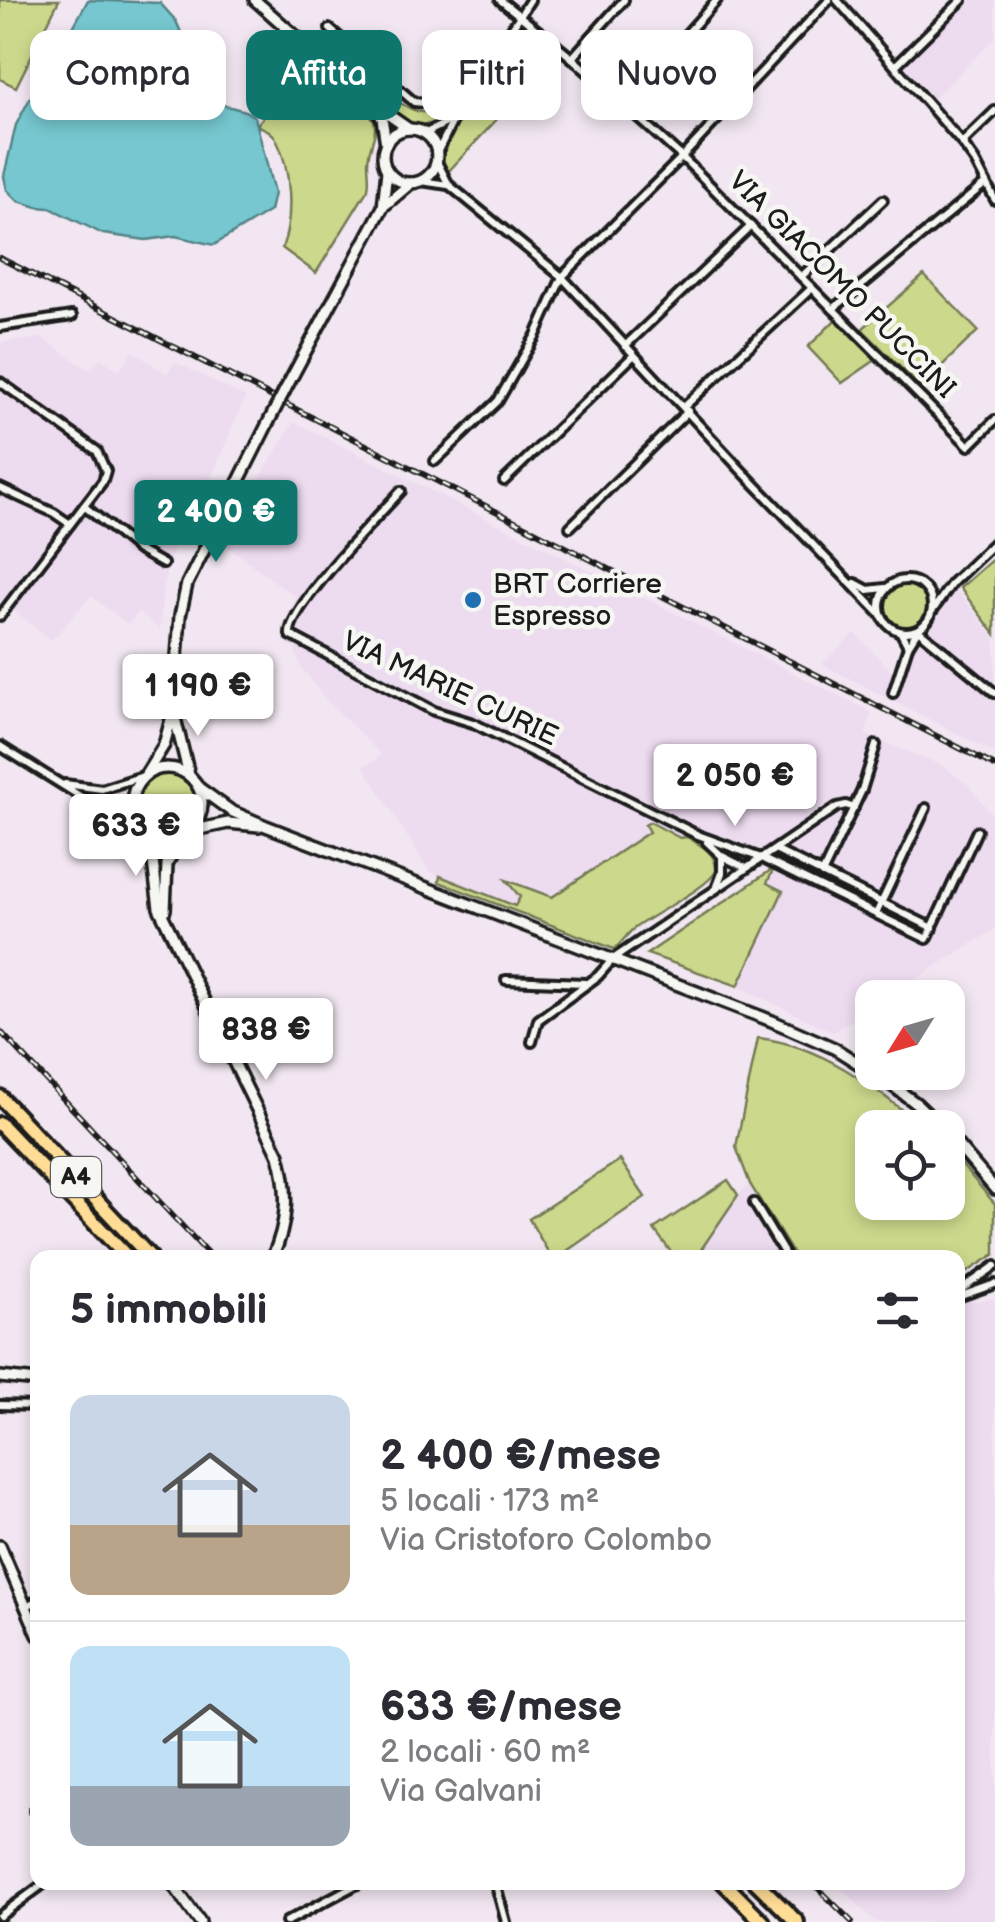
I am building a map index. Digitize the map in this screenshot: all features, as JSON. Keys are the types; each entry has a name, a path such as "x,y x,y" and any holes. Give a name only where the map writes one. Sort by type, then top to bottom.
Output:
{"highway":[{"name":"A4","path":"0,1097 143,1250"},
{"name":"A4","path":"0,1124 120,1250"},
{"path":"731,1890 763,1922"},
{"path":"764,1890 797,1922"}],"street":[{"path":"255,0 289,30"},
{"name":"VIA GIACOMO PUCCINI","path":"500,0 581,66"},
{"path":"509,30 530,0"},
{"path":"572,58 624,0"},
{"path":"691,30 718,0"},
{"path":"435,461 498,401 536,335 562,278 829,0"},
{"path":"838,0 962,143 995,200"},
{"path":"896,65 962,0"},
{"path":"330,29 414,102 422,103"},
{"path":"962,143 995,112"},
{"path":"382,120 386,144"},
{"path":"396,120 424,134 435,147 450,186 562,278 886,624 900,632 908,646"},
{"path":"424,134 450,120"},
{"path":"383,207 428,176 454,120"},
{"name":"VIA GIACOMO PUCCINI","path":"640,120 682,157 969,446 995,420"},
{"path":"275,1250 286,1214 285,1176 279,1155 164,918 152,854 137,821 132,796 164,745 173,712 186,584 383,207 388,171 383,153 386,144 409,129"},
{"path":"388,171 398,180 450,186"},
{"path":"834,309 986,184"},
{"path":"801,278 883,200"},
{"path":"625,346 751,226"},
{"path":"570,527 812,288"},
{"path":"0,327 72,316"},
{"path":"504,481 634,355"},
{"path":"0,382 96,452 106,467 106,476 0,616"},
{"path":"0,488 70,524"},
{"name":"VIA MARIE CURIE","path":"401,491 308,597 291,622 290,635 434,712 474,723 698,835 762,859 927,940 932,928"},
{"path":"84,506 138,550 163,564"},
{"path":"893,693 908,646 918,630 952,582 995,542"},
{"path":"842,574 868,590 907,580 935,589 952,582"},
{"path":"881,615 882,597 891,584"},
{"path":"922,585 932,598 932,611"},
{"path":"900,632 918,630 995,694"},
{"path":"173,712 189,775 199,788 231,811 796,1030 855,1062"},
{"path":"814,884 854,808 876,745"},
{"path":"0,746 84,798 120,808 160,837 228,823 266,826"},
{"path":"54,780 102,790 168,768 189,775"},
{"path":"164,918 167,864 201,812 199,788"},
{"path":"532,1042 538,1020 588,984 614,959 837,807 854,808"},
{"path":"876,914 926,808"},
{"path":"776,851 932,928 977,832"},
{"path":"698,835 722,856 746,868"},
{"path":"716,889 722,873 722,856"},
{"path":"506,980 588,984"},
{"path":"898,1090 922,1110"},
{"path":"965,1154 995,1189"},
{"path":"754,1203 781,1250"},
{"path":"965,1290 995,1266"},
{"path":"965,1293 995,1284"},
{"path":"0,1376 30,1380"},
{"path":"0,1405 30,1405"},
{"path":"0,1546 30,1620"},
{"path":"24,1608 30,1605"},
{"path":"0,1916 35,1890"},
{"path":"177,1890 200,1922"},
{"path":"286,1922 345,1890"},
{"path":"497,1890 506,1922"}],"shaded area":[{"path":"969,0 995,0 995,38 933,99 904,64"},
{"path":"42,338 89,370 100,359 120,370 133,351 167,374 175,362 245,397 203,497 183,524 170,559 162,590 160,630 139,612 128,624 91,596 52,640 0,600 0,343"},
{"path":"294,422 871,712 865,735 941,765 967,784 995,818 995,929 914,980 855,980 855,1018 833,1032 738,986 783,892 767,883 774,868 755,868 650,822 649,832 551,897 507,882 520,898 515,906 429,871 364,767 382,755 324,698 300,665 295,649 285,641 281,627 297,598 221,541"},
{"path":"954,587 995,639 995,753 822,664 855,633 900,680 918,635 929,628"},
{"path":"750,1184 791,1250 701,1250 738,1195"},
{"path":"995,1299 995,1922 876,1922 843,1890 965,1890 965,1302"}],"green space":[{"path":"0,0 59,0 44,30 30,30 30,59 16,87 0,79"},
{"path":"402,104 419,112 422,120 438,120 426,125 407,122 402,119"},
{"path":"261,120 374,120 368,189 316,273 282,248 289,208 288,178 274,136 257,125"},
{"path":"456,120 496,120 446,174 440,165 444,141"},
{"path":"924,275 978,331 920,387 862,329"},
{"path":"837,318 877,359 842,383 808,347"},
{"path":"995,557 995,634 960,588"},
{"path":"906,585 921,591 927,606 921,621 906,627 891,621 885,606 891,591"},
{"path":"166,772 187,781 196,802 187,823 166,832 145,823 136,802 145,781"},
{"path":"650,822 703,847 714,859 716,871 701,886 640,924 614,949 439,882 440,876 515,906 520,897 506,880 552,897 649,832 645,825"},
{"path":"774,868 767,883 783,891 738,986 647,954"},
{"path":"758,1038 782,1042 826,1059 855,1076 855,1090 875,1090 901,1110 855,1110 855,1220 965,1220 965,1169 995,1204 995,1254 965,1273 965,1250 791,1250 750,1184 736,1147"},
{"path":"620,1160 645,1197 568,1250 547,1250 529,1219"},
{"path":"728,1180 738,1195 701,1250 670,1250 654,1229"}],"water":[{"path":"88,0 160,3 180,30 72,30"},
{"path":"30,98 30,120 226,120 226,106 245,111 246,120 256,120 274,193 270,211 214,245 175,236 146,240 103,234 50,208 18,201 7,190 4,176 16,125"}],"railway":[{"path":"0,258 995,766"},
{"path":"0,1031 205,1250"},
{"path":"820,1890 852,1922"}],"place":[{"name":"BRT Corriere Espresso","path":"473,600"}]}
